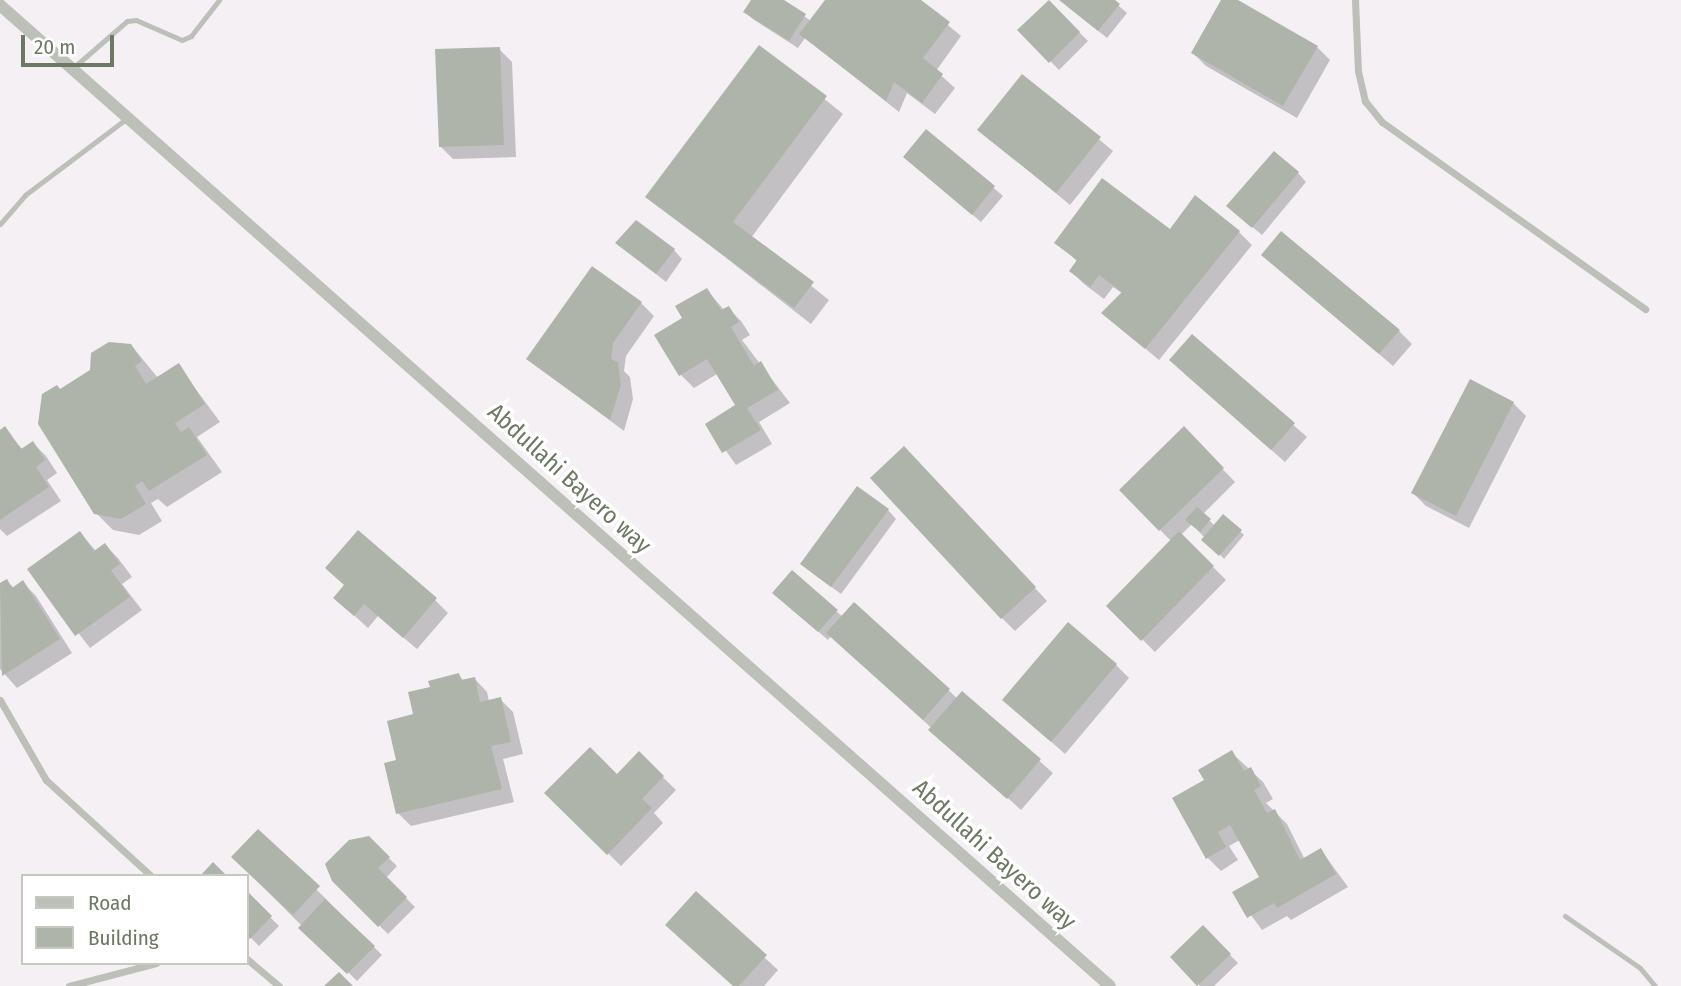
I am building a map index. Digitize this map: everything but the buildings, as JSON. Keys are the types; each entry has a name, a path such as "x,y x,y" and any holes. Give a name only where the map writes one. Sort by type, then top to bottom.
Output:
{"street":[{"path":"1355,0 1358,71 1365,101 1382,122 1645,309"},
{"name":"Abdullahi Bayero way","path":"0,5 1110,986"},
{"path":"0,700 46,780 149,874"},
{"path":"248,960 279,986"},
{"path":"69,986 148,965"}],"lane":[{"path":"72,68 127,21 136,20 171,38 191,36 219,0"},
{"path":"0,224 25,195 129,117"},
{"path":"1565,916 1640,968 1655,986"}]}
